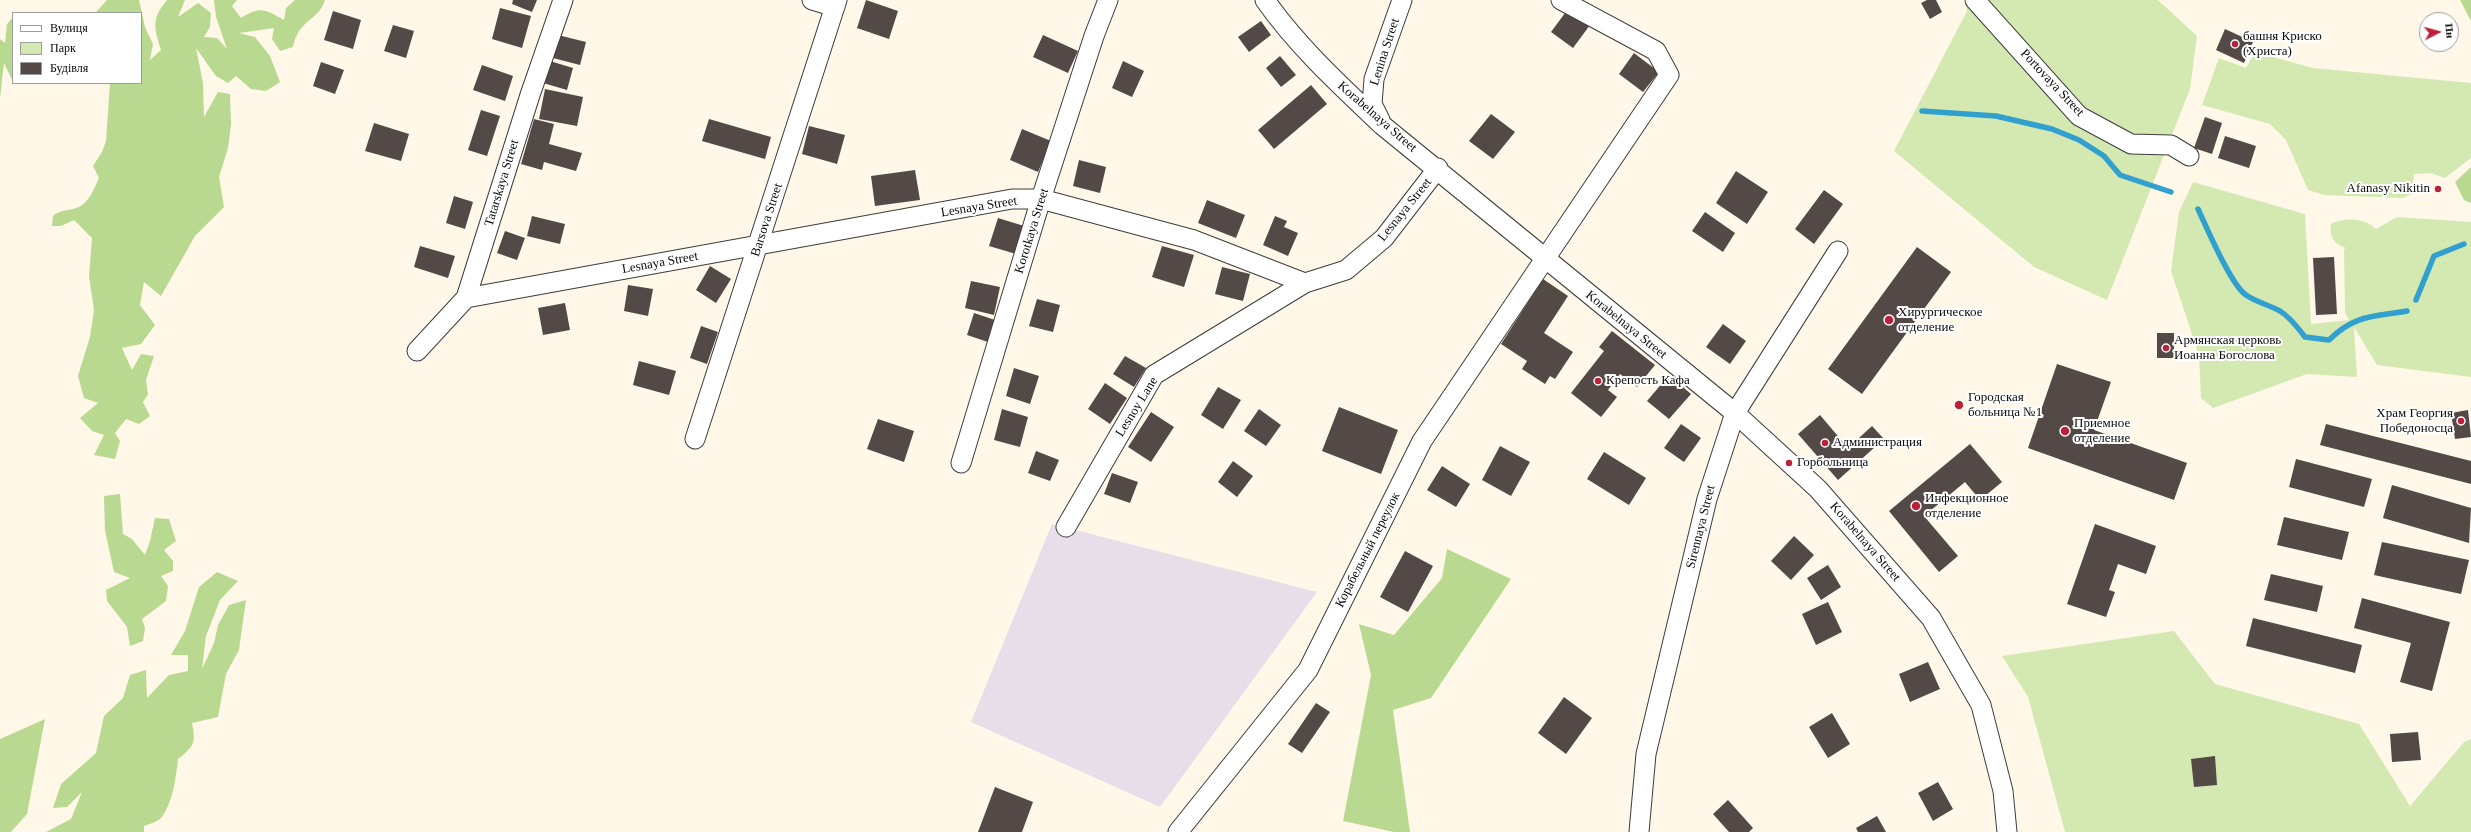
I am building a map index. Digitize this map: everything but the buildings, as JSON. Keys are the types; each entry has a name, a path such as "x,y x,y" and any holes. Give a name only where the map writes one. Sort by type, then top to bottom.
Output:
{"street":[{"name":"Tatarskaya Street","path":"417,350 466,298 530,95 564,0"},
{"path":"812,0 836,4"},
{"name":"Korotkaya Street","path":"961,463 1041,199 1094,36 1108,0"},
{"name":"Korabelnaya Street","path":"1265,0 1280,21 1333,78 1382,125 1438,168 1545,259 1735,413 1818,489 1932,618 1981,705 2003,790 2007,832"},
{"name":"Lenina Street","path":"1382,125 1372,104 1374,79 1402,0"},
{"name":"Корабельный переулок","path":"1178,832 1308,670 1422,440 1669,75 1656,51 1561,0"},
{"name":"Portovaya Street","path":"1975,0 2079,116 2131,144 2171,145 2189,156"},
{"name":"Barsova Street","path":"695,439 759,246 836,4"},
{"name":"Lesnaya Street","path":"466,298 1012,199 1041,199 1194,240 1305,283 1346,270 1384,238 1438,168"},
{"name":"Sirennaya Street","path":"1639,832 1646,754 1707,499 1735,413 1838,251"},
{"name":"Lesnoy Lane","path":"1066,527 1154,375 1305,283"}],"shaded area":[{"path":"1052,524 1317,592 1160,807 971,722"}],"green space":[{"path":"107,0 139,0 142,12 96,12"},
{"path":"167,0 185,0 178,17 198,3 211,13 210,27 204,37 217,38 227,49 216,17 214,0 237,0 232,6 241,18 258,10 262,10 272,13 284,20 286,8 295,0 325,0 318,12 300,30 293,47 280,51 272,39 274,28 239,33 255,37 270,56 280,82 266,91 251,89 236,76 228,83 216,76 196,48 203,83 204,117 218,92 230,94 231,124 228,148 219,177 224,207 195,236 161,296 144,282 140,305 155,325 141,344 122,348 132,370 141,354 154,356 146,380 148,394 143,402 150,416 139,424 126,419 115,433 120,441 115,459 94,455 104,435 92,431 80,418 98,403 84,398 78,376 90,337 94,310 89,277 92,238 74,220 61,226 52,226 53,216 62,211 83,205 92,193 99,178 93,166 102,152 106,141 110,84 142,84 142,14 145,27 153,44 150,60 161,50 155,24 158,13"},
{"path":"1965,0 2158,0 2197,36 2190,89 2107,300 2034,267 1894,151 1967,11"},
{"path":"2460,0 2471,0 2471,21"},
{"path":"12,18 12,80 4,63 0,98 0,39 5,43 7,24"},
{"path":"2255,52 2313,68 2471,83 2471,158 2445,178 2431,173 2414,174 2412,194 2403,198 2324,195 2308,190 2286,140 2270,124 2202,105 2219,58 2246,68"},
{"path":"2471,167 2471,203 2464,200 2455,182"},
{"path":"2193,182 2305,214 2311,324 2349,320 2345,313 2344,249 2346,248 2335,242 2331,236 2331,224 2342,220 2354,220 2372,225 2376,229 2397,217 2471,222 2471,377 2377,365 2354,327 2357,377 2307,374 2213,408 2201,398 2199,355 2171,271 2179,212"},
{"path":"120,494 123,534 132,539 145,555 155,518 169,519 176,541 164,550 173,561 173,571 161,576 168,586 166,601 142,619 145,628 143,641 130,646 127,627 107,601 106,590 130,578 114,572 105,531 104,496"},
{"path":"1447,549 1511,579 1431,698 1393,710 1410,832 1394,832 1343,821 1371,675 1359,624 1394,635 1442,578"},
{"path":"217,572 238,581 220,600 206,636 202,669 214,643 218,625 229,605 246,600 239,650 226,674 218,717 192,723 194,740 188,751 178,759 173,790 165,812 161,818 155,822 144,826 144,832 46,832 71,819 82,792 67,807 53,808 61,784 96,753 104,716 123,698 130,675 146,670 147,698 169,675 188,671 188,655 171,655 185,631 199,587"},
{"path":"2174,631 2215,684 2359,724 2410,806 2464,742 2471,739 2471,832 2065,832 2028,697 2002,656"},
{"path":"45,719 27,814 11,832 0,832 0,739"}],"waterway":[{"path":"1922,111 1996,116 2052,129 2079,140 2104,156 2120,175 2171,192"},
{"path":"2198,209 2233,280 2240,289 2246,295 2258,302 2284,313 2305,337 2329,340 2338,332 2356,321 2375,316 2407,311"},
{"path":"2416,300 2434,256 2464,244"}],"place":[{"name":"башня Криско (Христа)","path":"2235,44"},
{"name":"Afanasy Nikitin","path":"2438,189"},
{"name":"Хирургическое отделение","path":"1889,320"},
{"name":"Армянская церковь Иоанна Богослова","path":"2166,348"},
{"name":"Крепость Кафа","path":"1598,381"},
{"name":"Городская больница №1","path":"1959,405"},
{"name":"Храм Георгия Победоносца","path":"2461,421"},
{"name":"Приемное отделение","path":"2065,431"},
{"name":"Администрация","path":"1825,443"},
{"name":"Горбольница","path":"1789,463"},
{"name":"Инфекционное отделение","path":"1916,506"}]}
